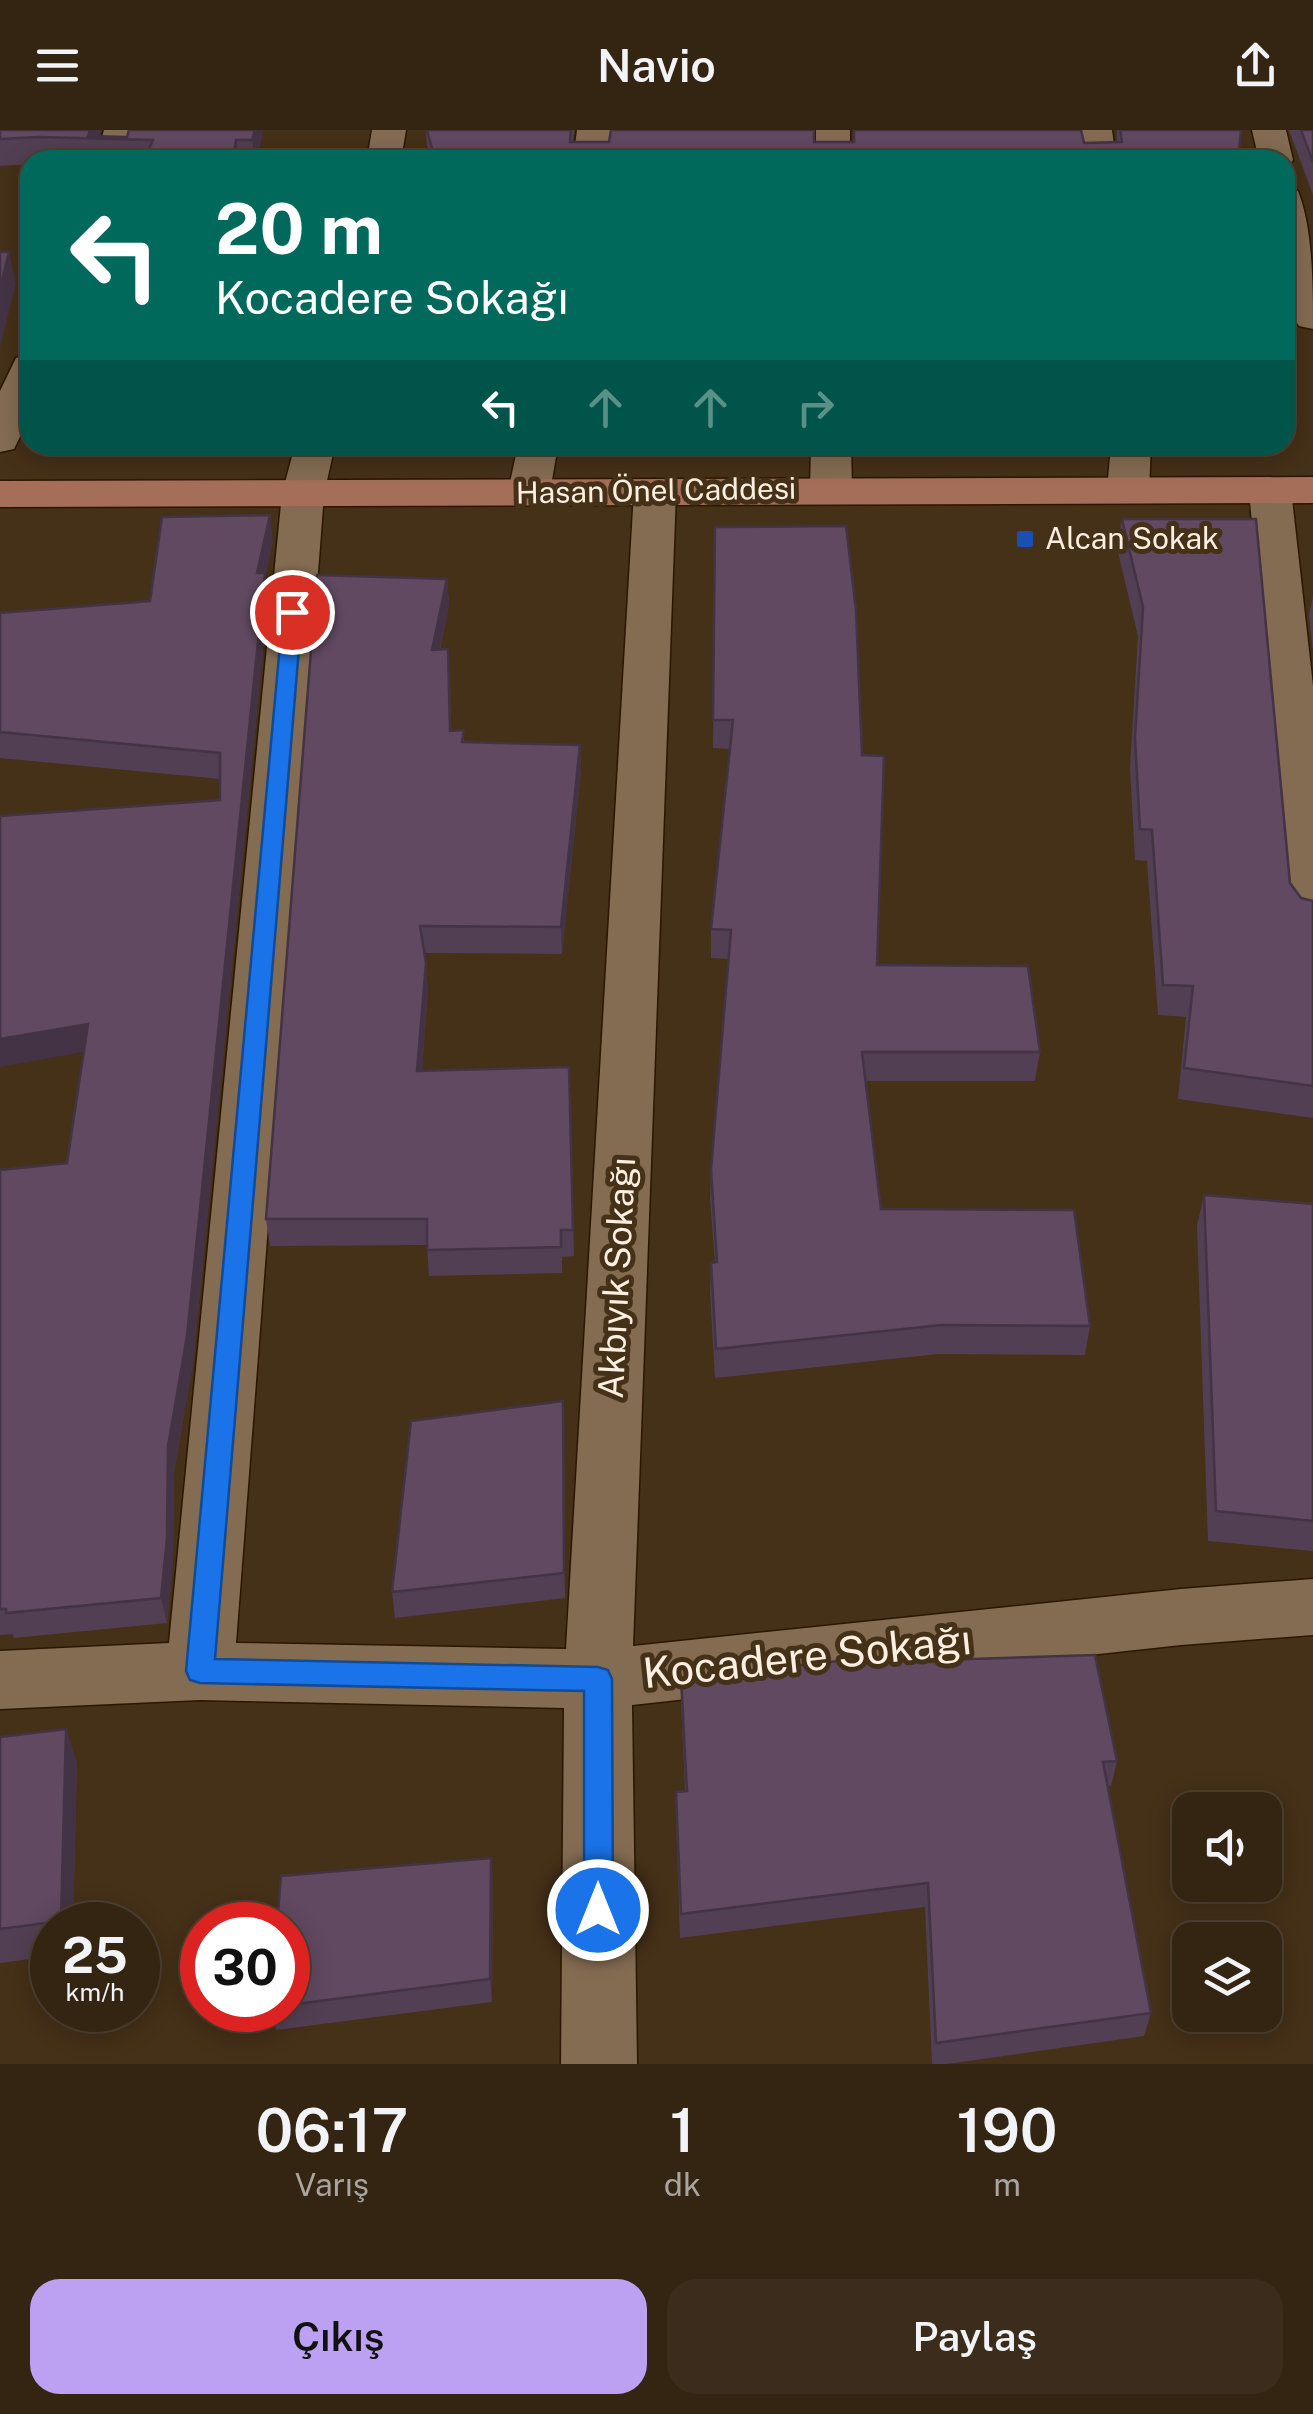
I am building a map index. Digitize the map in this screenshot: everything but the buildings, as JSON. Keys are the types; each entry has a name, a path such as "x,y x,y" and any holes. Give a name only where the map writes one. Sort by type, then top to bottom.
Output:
{"main road":[{"name":"Hasan Önel Caddesi","path":"0,494 309,470 528,492 1291,490"}],"street":[{"path":"1295,242 1313,318"},
{"path":"0,440 20,391"},
{"path":"528,492 536,455"},
{"path":"830,489 831,455"},
{"path":"1128,490 1130,455"},
{"path":"200,1671 309,470"},
{"path":"1291,490 1313,913"},
{"name":"Akbıyık Sokağı","path":"599,2064 598,1679 655,492"},
{"name":"Kocadere Sokağı","path":"0,1680 200,1671 598,1679 1181,1616 1313,1607"}],"place":[{"name":"Alcan Sokak","path":"1025,539"}],"route":[{"path":"292,612 200,1671 598,1679 598,1910"}]}
